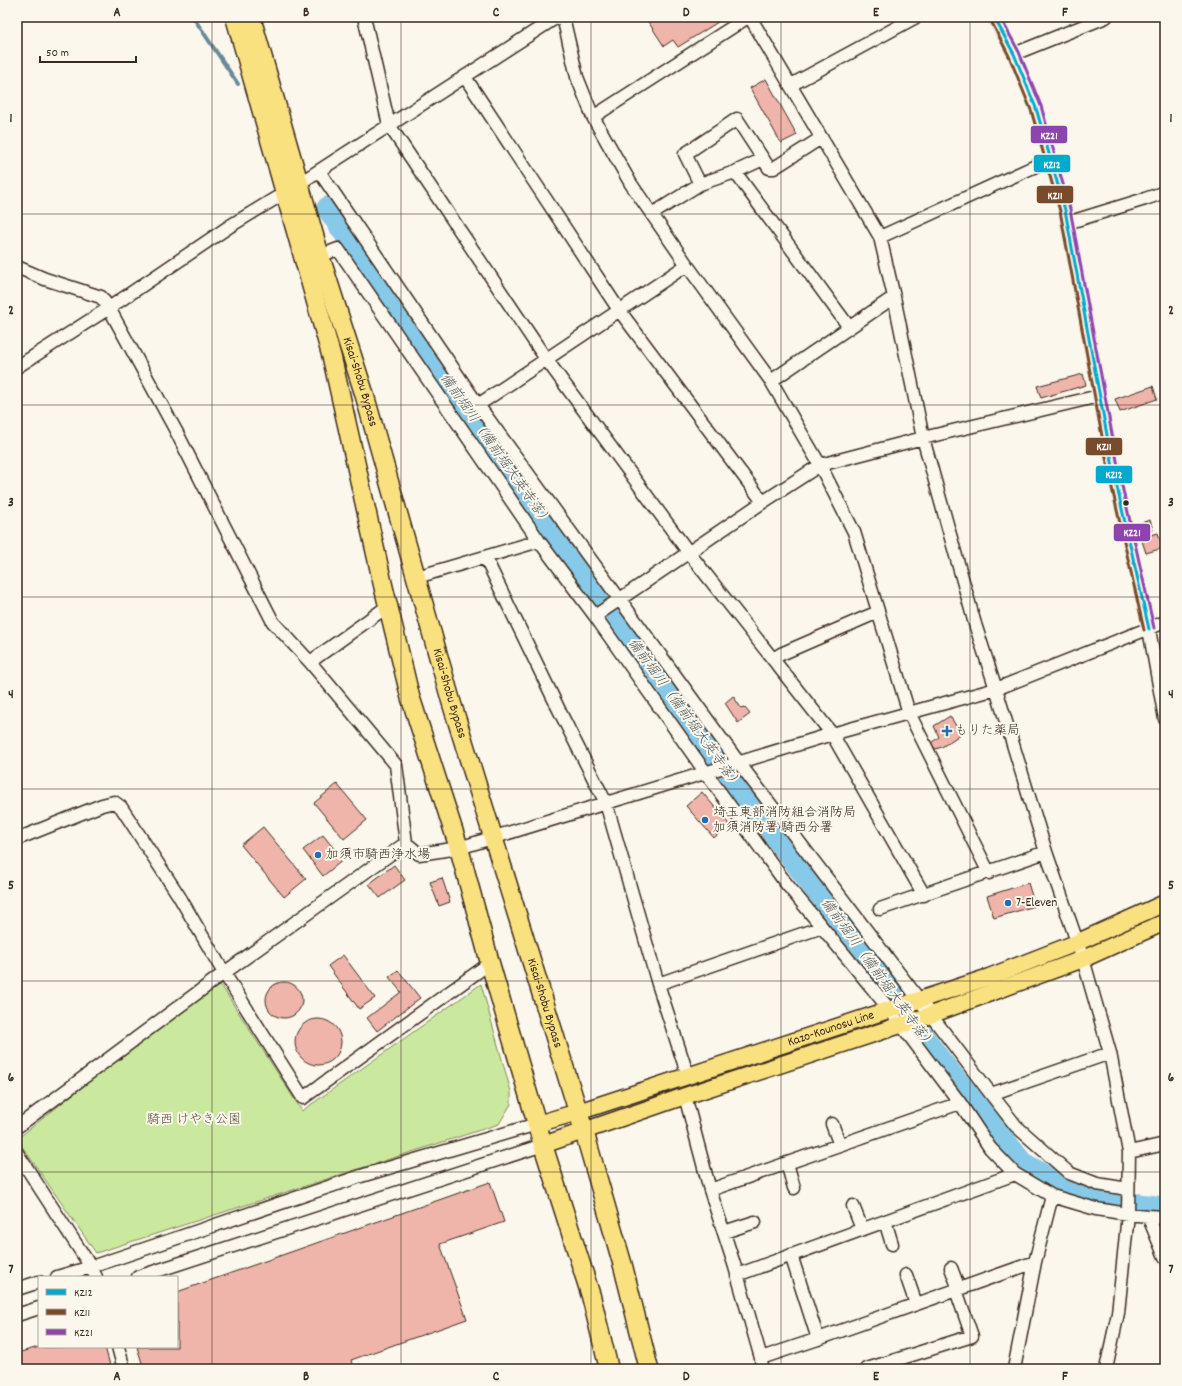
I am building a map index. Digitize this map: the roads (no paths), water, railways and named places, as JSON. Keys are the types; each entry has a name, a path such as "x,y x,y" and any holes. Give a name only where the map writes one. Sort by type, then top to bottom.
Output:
{"highway":[{"name":"Kisai-Shobu Bypass","path":"235,17 293,188 320,256 364,393 451,700 584,1131 623,1266 649,1369"},
{"name":"Kisai-Shobu Bypass","path":"251,17 293,188 388,606 410,696 459,848 490,963 543,1146 591,1296 609,1369"}],"main road":[{"name":"Kazo-Kounosu Line","path":"537,1124 578,1112 989,977 1076,943 1165,903"},
{"name":"Kazo-Kounosu Line","path":"543,1146 685,1096 928,1016 1083,959 1165,922"}],"street":[{"path":"364,17 388,125 546,358 689,553 832,734 924,895"},
{"path":"17,367 109,308 230,226 293,188 388,125 557,17"},
{"path":"562,17 577,77 593,117 631,184 687,265 771,381 820,465 854,532 909,712 989,872"},
{"path":"593,117 749,17 791,85 880,237 923,438 975,624 1046,852 1076,943 1083,959 1110,1053 1129,1152 1128,1214 1118,1313 1106,1369"},
{"path":"791,85 916,17"},
{"path":"994,17 1014,54 1036,108 1068,223 1115,478 1149,629 1165,719"},
{"path":"1014,54 1106,17"},
{"path":"465,77 619,310 763,502"},
{"path":"700,184 684,154 737,119 769,168 774,168 821,138"},
{"path":"652,214 700,184 735,172 763,159"},
{"path":"880,237 1051,159"},
{"path":"319,171 478,405 617,600 736,764 928,1016 1016,1126 1068,1173 1097,1184 1128,1189"},
{"path":"735,172 849,327"},
{"path":"1068,223 1145,200 1165,192"},
{"path":"320,256 338,248 539,541 596,615 706,773 785,882 890,1010 960,1103 990,1148 1015,1174 1052,1196 1096,1209 1128,1214 1165,1217"},
{"path":"478,405 546,358 687,265"},
{"path":"17,267 45,279 101,297 109,308 176,431 273,622 310,662 396,765 406,843 419,854 459,848 832,734 996,689 1165,622"},
{"path":"771,381 894,297"},
{"path":"596,615 820,465 923,438 1099,396"},
{"path":"417,577 539,541"},
{"path":"485,557 606,803 658,984 688,1076"},
{"path":"310,662 388,606"},
{"path":"773,659 781,654 878,612"},
{"path":"17,839 102,805 114,802 121,807 179,896 224,973 303,1098 490,963"},
{"path":"17,1127 224,973 406,843"},
{"path":"880,909 1046,852"},
{"path":"658,984 822,927"},
{"path":"990,1094 1110,1053"},
{"path":"685,1096 710,1190 737,1275 762,1364 818,1339 1035,1262"},
{"path":"710,1190 960,1103"},
{"path":"64,1276 94,1272 361,1176 537,1124"},
{"path":"832,1124 840,1145"},
{"path":"1129,1152 1165,1144"},
{"path":"141,1276 543,1146"},
{"path":"17,1153 94,1272"},
{"path":"787,1163 794,1188"},
{"path":"737,1275 1015,1174"},
{"path":"1014,1369 1035,1262 1052,1196"},
{"path":"853,1206 862,1229"},
{"path":"1148,1216 1165,1257"},
{"path":"885,1221 892,1244"},
{"path":"724,1232 755,1222"},
{"path":"791,1255 818,1339"},
{"path":"867,1369 972,1336 951,1268"},
{"path":"906,1275 916,1304"},
{"path":"17,1289 38,1282"},
{"path":"17,1314 38,1308"},
{"path":"118,1348 124,1369"}],"waterway":[{"name":"備前堀川（備前堀大英寺落）","path":"193,17 238,84"},
{"name":"備前堀川（備前堀大英寺落）","path":"328,208 478,428 674,702 830,908 939,1059 1022,1163 1066,1189 1102,1201 1165,1208"}],"place":[{"name":"もりた薬局","path":"947,731"},
{"name":"埼玉東部消防組合消防局 加須消防署 騎西分署","path":"705,820"},
{"name":"加須市騎西浄水場","path":"318,855"},
{"name":"7-Eleven","path":"1008,903"}],"park label":[{"name":"騎西 けやき公園","path":"194,1120"}]}
